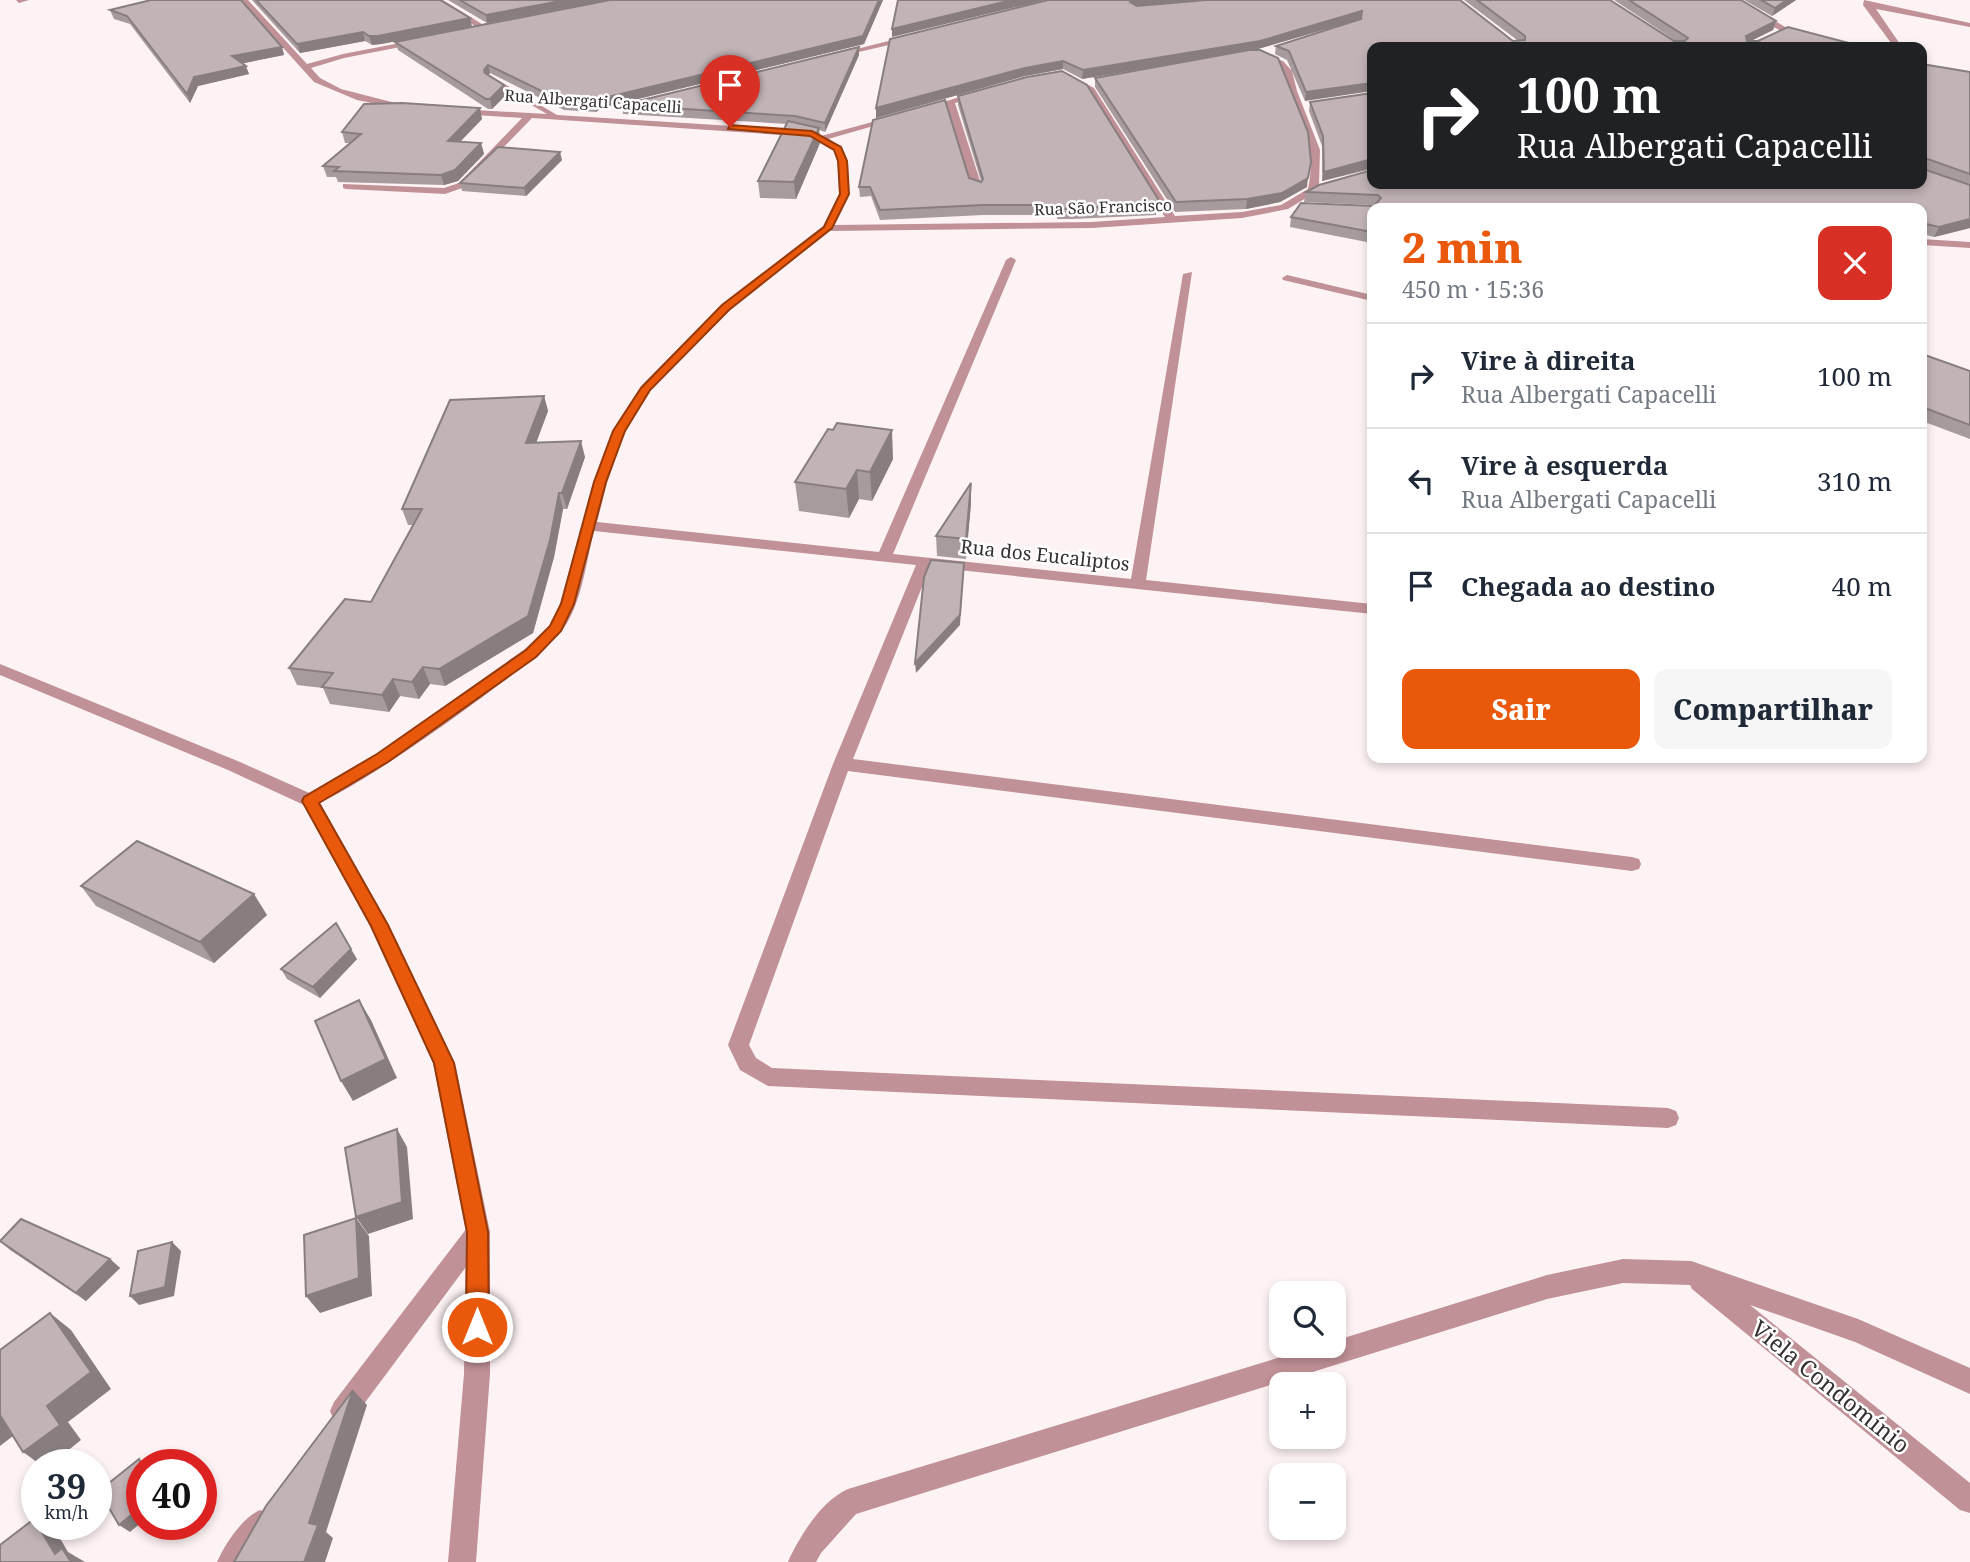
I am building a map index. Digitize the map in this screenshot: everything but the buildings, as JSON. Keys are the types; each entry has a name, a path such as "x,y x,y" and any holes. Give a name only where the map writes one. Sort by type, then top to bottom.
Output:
{"street":[{"path":"244,0 317,80 364,100 412,107"},
{"path":"438,0 486,29"},
{"path":"1734,0 1784,30 1825,42"},
{"path":"1867,3 1970,25"},
{"path":"1867,3 1894,42"},
{"path":"473,31 499,26"},
{"path":"1772,36 1784,30"},
{"path":"825,58 918,36"},
{"path":"306,67 343,56 423,40"},
{"path":"1248,54 1260,54 1278,47"},
{"path":"1260,54 1285,66 1304,107 1317,148 1318,169 1313,190"},
{"path":"1057,73 1066,74 1091,90 1172,220"},
{"path":"491,78 556,116"},
{"path":"1083,84 1095,81"},
{"path":"921,110 986,92"},
{"path":"951,103 977,187"},
{"name":"Rua Albergati Capacelli","path":"451,110 800,132 823,138"},
{"path":"589,118 608,112"},
{"path":"823,138 908,113"},
{"path":"346,186 445,191 454,189 462,185 530,115"},
{"path":"310,801 362,773 531,653 556,628 568,604 600,482 619,431 646,388 725,308 827,228 844,194 843,161 838,149 823,138"},
{"name":"Rua São Francisco","path":"827,228 904,225 1092,225 1242,215 1284,207 1313,190 1367,175"},
{"path":"1284,207 1311,208"},
{"path":"1927,242 1970,245"},
{"path":"884,557 1011,260"},
{"path":"1138,584 1188,274"},
{"path":"1287,278 1367,297"},
{"name":"Rua dos Eucaliptos","path":"590,526 1367,608"},
{"path":"925,562 842,764 738,1045 748,1064 768,1077 1668,1118"},
{"path":"0,669 234,766 310,801 379,925 444,1063 478,1232 477,1374 463,1562"},
{"path":"842,764 1632,864"},
{"path":"330,1430 478,1232"},
{"path":"802,1562 811,1544 848,1503 1547,1287 1623,1270 1691,1273 1858,1331 1970,1381"},
{"name":"Viela Condomínio","path":"1691,1273 1970,1500"},
{"path":"231,1562 272,1507"}],"route":[{"path":"477,1327 478,1232 444,1063 379,925 310,801 362,773 531,653 556,628 568,604 600,482 619,431 646,388 725,308 827,228 844,194 843,161 838,149 812,134 730,127"}]}
